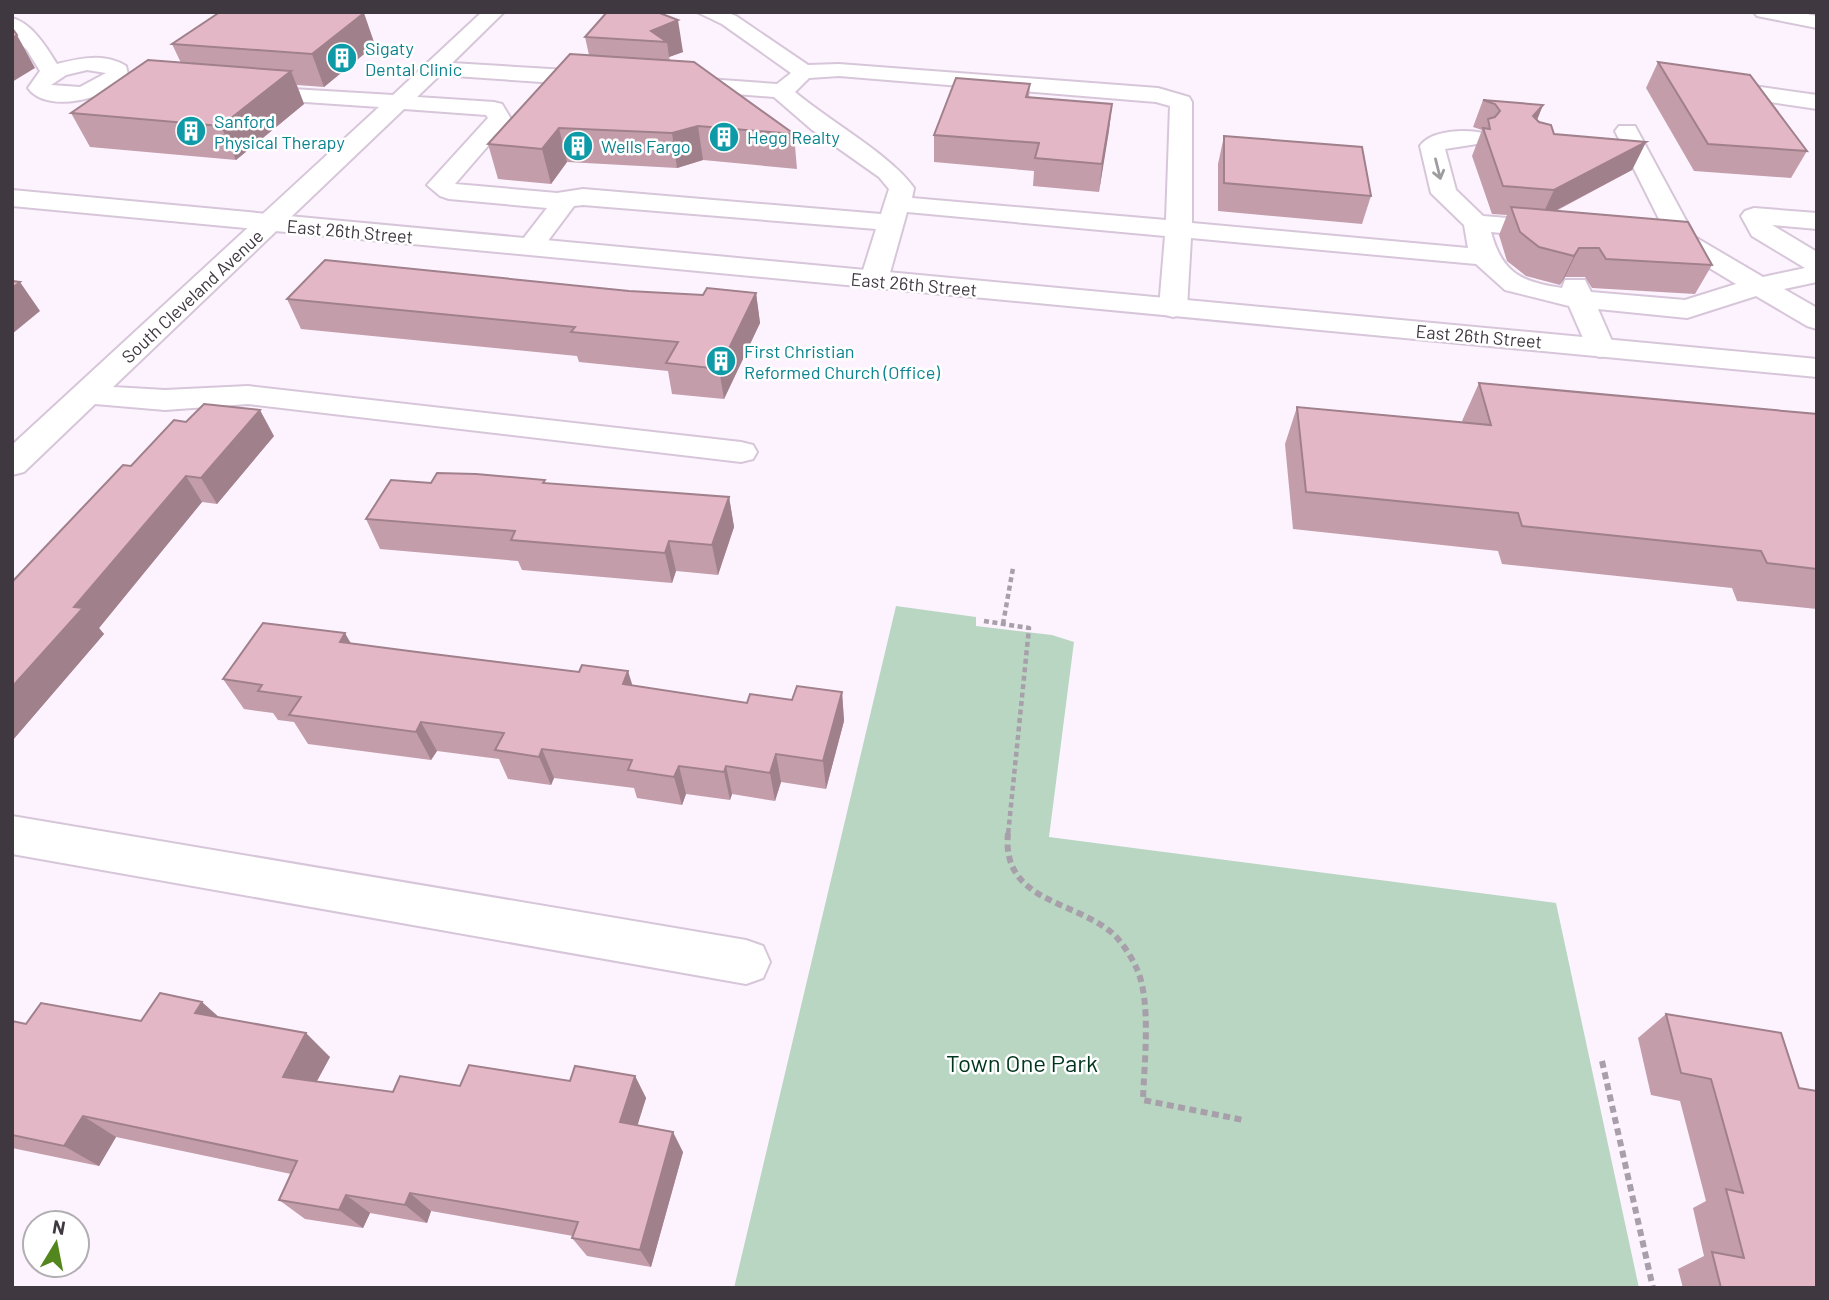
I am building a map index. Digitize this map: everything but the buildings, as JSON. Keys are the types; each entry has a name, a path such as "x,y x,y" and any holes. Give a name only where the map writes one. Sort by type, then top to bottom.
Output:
{"main road":[{"name":"South Cleveland Avenue","path":"12,464 494,12"},
{"path":"707,12 729,20 803,72 839,70 1158,95 1181,102 1179,228 1173,308"},
{"path":"1764,12 1817,22"},
{"path":"21,23 52,73 44,78 39,88 53,94 79,93 123,81"},
{"path":"435,68 628,81"},
{"path":"656,83 780,91 793,85 803,72"},
{"path":"1689,85 1817,102"},
{"path":"223,89 397,104 494,109 500,119 439,184 449,191 557,201 583,197 1179,228 1484,257"},
{"path":"780,91 819,124 888,172 902,188 874,280"},
{"path":"1475,138 1450,139 1432,146 1444,193 1476,223 1484,257 1496,275 1530,291 1652,299 1687,309 1757,286 1817,274"},
{"path":"1625,144 1685,242"},
{"name":"East 26th Street","path":"12,198 1817,368"},
{"path":"529,248 561,206 557,201"},
{"path":"1817,221 1754,216 1760,230 1817,264"},
{"path":"1476,223 1562,235"},
{"path":"1635,238 1685,242 1817,320"},
{"path":"1577,293 1600,348"},
{"path":"88,394 165,400 247,395 741,452"},
{"path":"12,835 746,962"}],"path":[{"path":"1003,624 1013,568"},
{"path":"984,621 1029,628 1006,851 1027,888 1112,932 1138,968 1146,1015 1143,1100 1243,1120"},
{"path":"1602,1061 1653,1288"}],"green space":[{"name":"Town One Park","path":"896,606 976,617 976,626 1052,635 1074,642 1049,837 1556,903 1639,1288 734,1288"}],"place":[{"name":"Sigaty Dental Clinic","path":"342,58"},
{"name":"Sanford Physical Therapy","path":"191,131"},
{"name":"Hegg Realty","path":"724,137"},
{"name":"Wells Fargo","path":"578,146"},
{"name":"First Christian Reformed Church (Office)","path":"721,361"}]}
